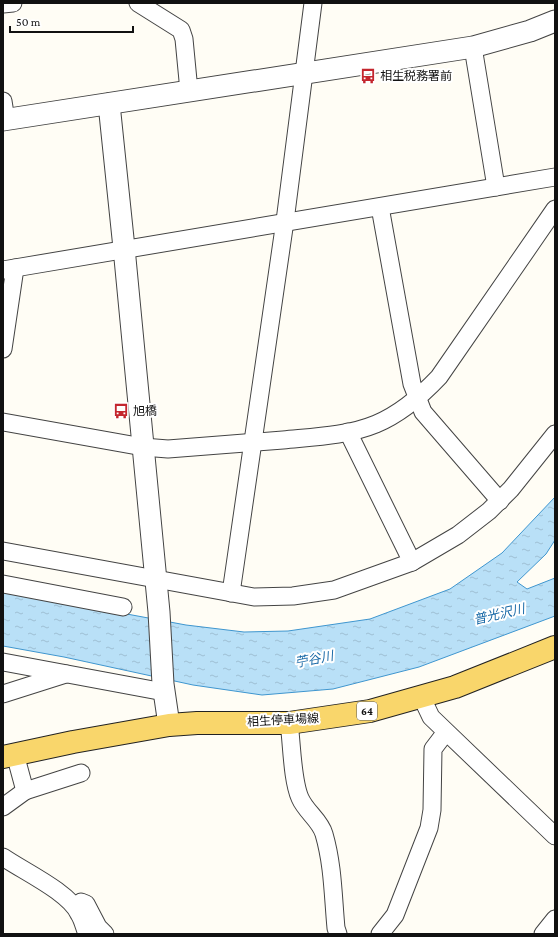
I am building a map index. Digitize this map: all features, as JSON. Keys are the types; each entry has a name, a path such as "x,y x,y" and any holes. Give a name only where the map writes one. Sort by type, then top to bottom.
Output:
{"main road":[{"name":"相生停車場線","path":"9,756 73,742 169,725 197,723 289,723 340,717 422,698 455,687 555,647"}],"street":[{"path":"3,4 13,3"},
{"path":"138,3 181,30 184,39 189,90"},
{"path":"231,593 285,221 313,3"},
{"path":"4,114 108,104 189,90 305,74 473,47 555,21"},
{"path":"473,47 496,187"},
{"path":"108,104 124,248 159,612 164,688 169,725"},
{"path":"3,349 9,269 124,248 555,177"},
{"path":"380,207 412,384 417,398 423,412 500,501"},
{"path":"3,422 143,447 168,449 316,437 348,432 375,424 395,414 417,398 439,377 555,209"},
{"path":"348,432 412,562"},
{"path":"3,551 231,593 262,597 293,596 334,590 412,562 458,535 500,501 555,434"},
{"path":"3,584 123,607"},
{"path":"3,662 164,688"},
{"path":"3,694 67,673"},
{"path":"422,698 430,716 555,836"},
{"path":"289,723 297,791 306,808 319,824 323,832 332,865 336,928 338,934"},
{"path":"380,934 396,915 429,828 432,810 433,750 446,732"},
{"path":"9,756 25,791"},
{"path":"3,807 25,791 81,773"},
{"path":"4,860 56,890 74,905 79,913 87,934"},
{"path":"74,905 79,902 86,904 98,927 106,934"},
{"path":"543,934 555,919"}],"water":[{"path":"555,497 555,540 546,554 517,582 527,589 555,578 555,616 419,667 333,689 262,695 193,685 64,657 3,646 3,591 186,625 244,632 288,631 370,619 450,589 502,553"}],"place":[{"name":"相生税務署前","path":"368,76"},
{"name":"旭橋","path":"121,411"}],"water label":[{"name":"普光沢川","path":"499,614"},
{"name":"苧谷川","path":"314,659"}]}
